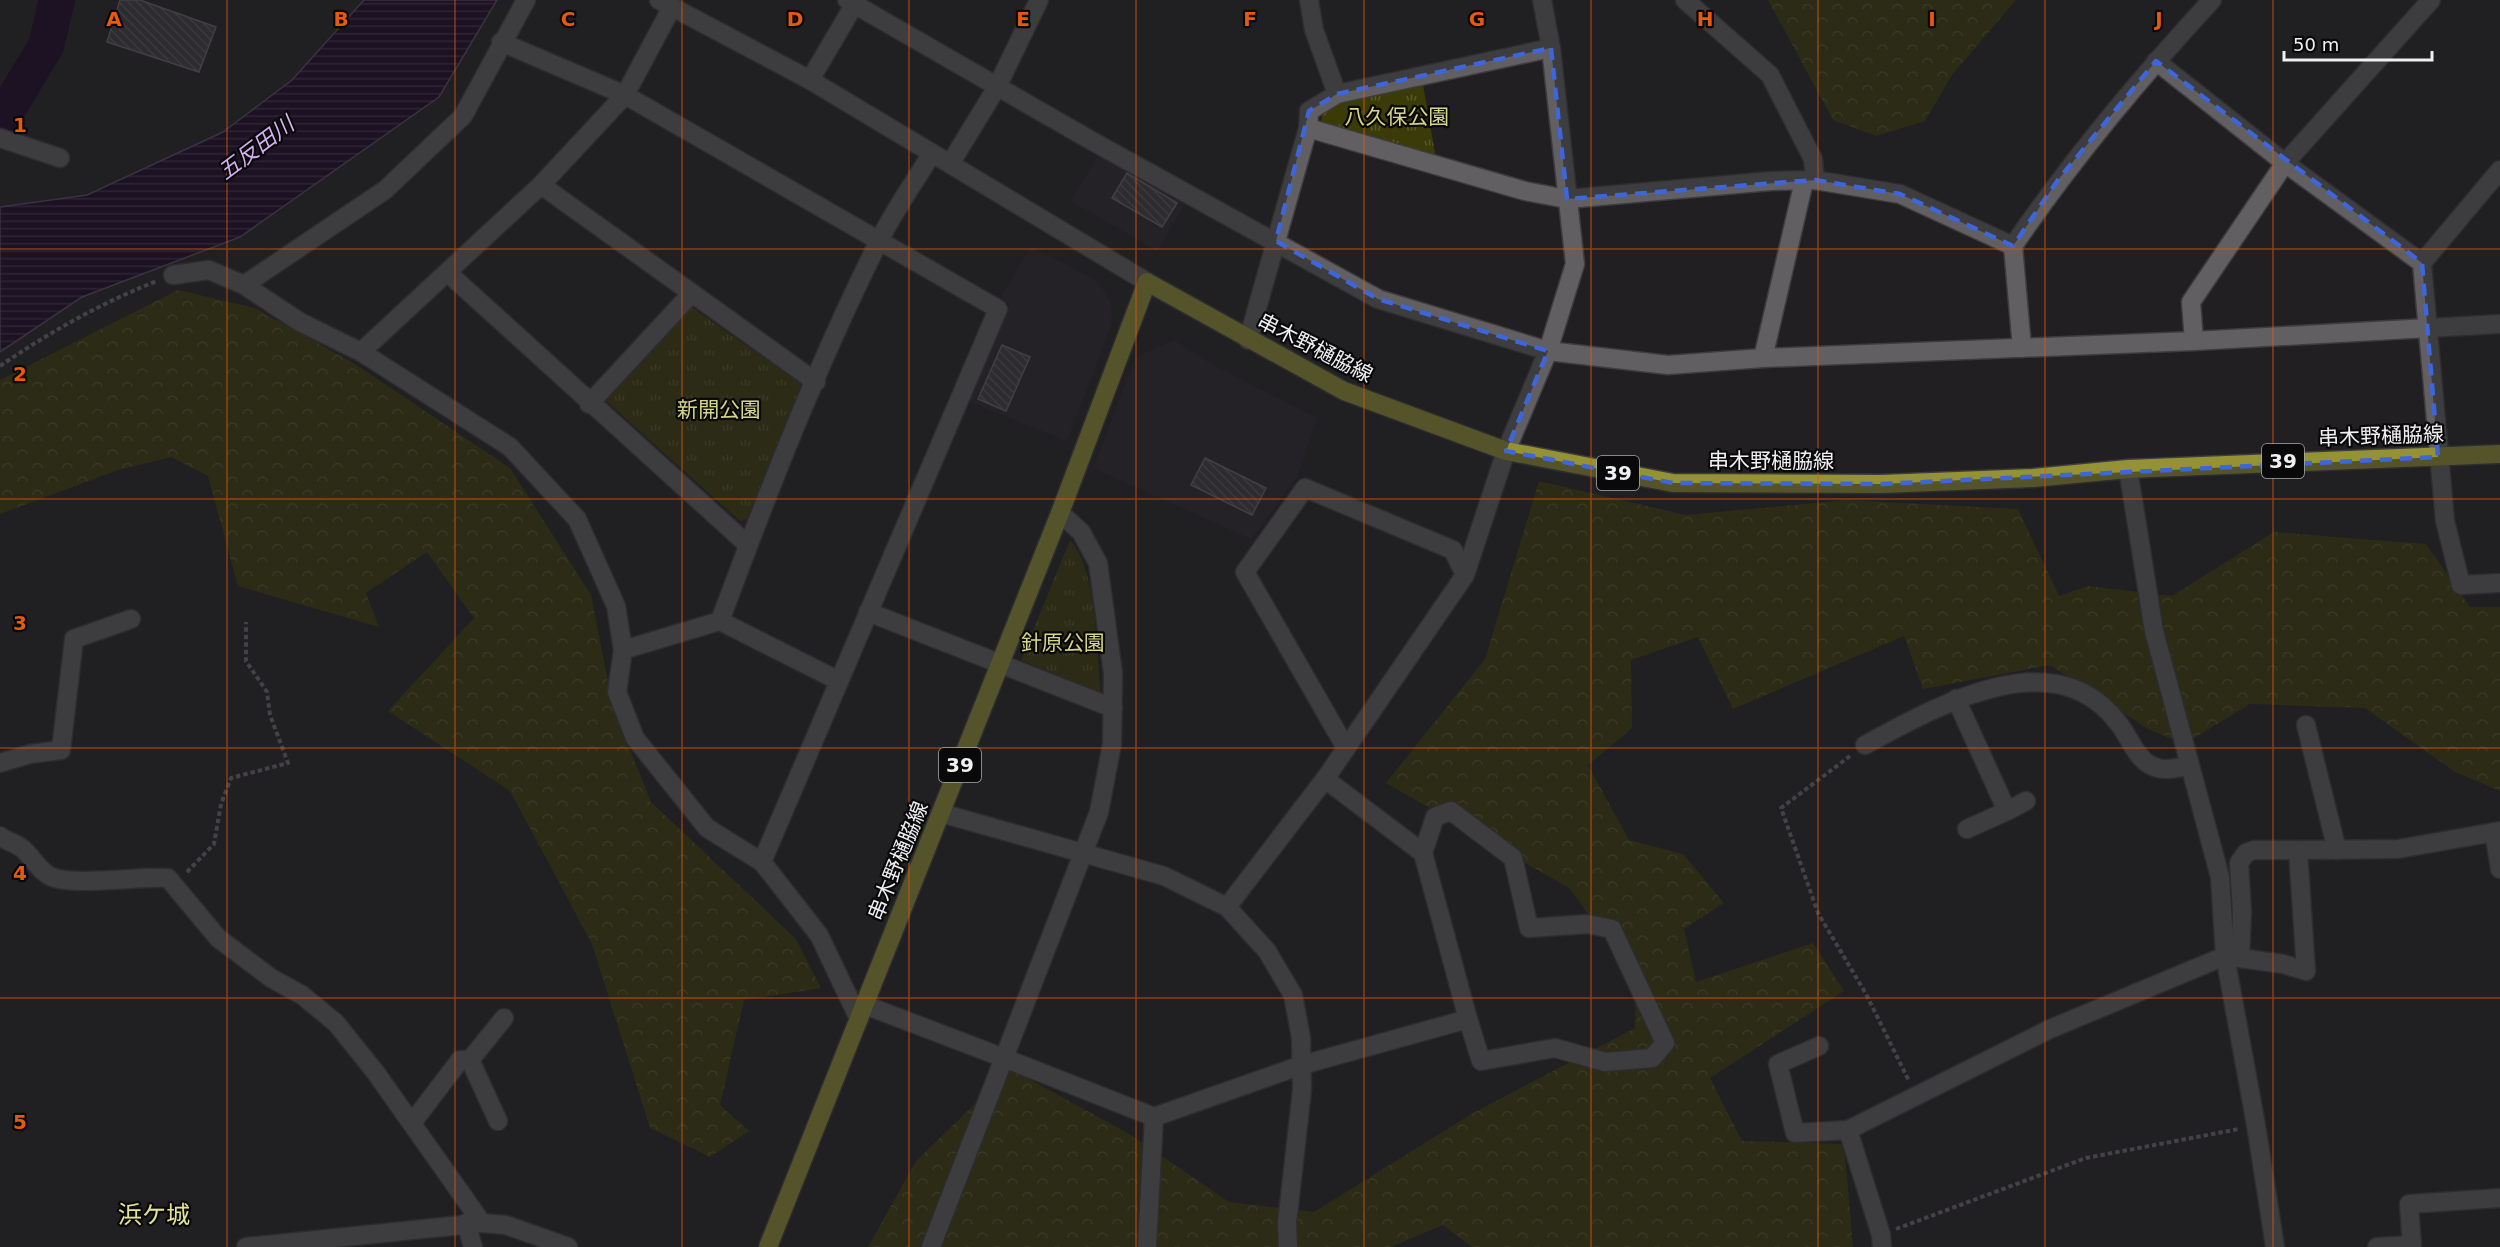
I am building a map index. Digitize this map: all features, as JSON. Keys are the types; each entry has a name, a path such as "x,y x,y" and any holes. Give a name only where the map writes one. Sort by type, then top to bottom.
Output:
{"main road":[{"name":"串木野樋脇線","path":"768,1247 1060,513 1147,282 1248,340 1344,391 1506,451 1673,483 1882,484 2033,477 2128,469 2500,454"}],"street":[{"path":"244,285 385,190 463,116 501,42 526,0"},
{"path":"950,164 997,87 1039,0"},
{"path":"1310,0 1314,30 1336,94"},
{"path":"1227,907 1325,779 1464,575 1506,451 1548,351 1575,264 1551,48 1542,0"},
{"path":"1685,0 1770,75 1813,159 1763,358"},
{"path":"2022,348 2013,246 2058,180 2156,61 2212,0"},
{"path":"2193,341 2191,303 2285,163 2432,0"},
{"path":"810,80 853,1 997,87 1378,299 1548,351 1668,365 1763,358 2193,341 2500,324"},
{"path":"361,352 541,185 625,95 666,3 810,80 1147,282"},
{"path":"501,42 625,95 998,309 762,862"},
{"path":"1248,340 1308,128 1309,111 1336,94 1551,48"},
{"path":"2156,61 2285,163 2422,263"},
{"path":"1308,128 1524,191 1567,199 1760,182 1809,181 1900,194 2013,246"},
{"path":"0,138 60,158"},
{"path":"720,621 748,545 878,242 932,153"},
{"path":"2500,170 2422,263 2445,521 2461,585 2500,583"},
{"path":"541,185 816,382"},
{"path":"173,275 208,270 244,285 300,322 361,352 510,447 577,519 616,606 623,650 617,692 635,738 707,828 762,862 819,935 862,1012 1004,1058 1154,1117 1302,1065 1468,1019"},
{"path":"448,273 589,404 748,545"},
{"path":"589,404 692,294"},
{"path":"2128,469 2154,631 2220,877 2275,1247"},
{"path":"1346,748 1245,572 1305,488 1453,550 1464,575"},
{"path":"931,1247 1099,812 1106,783 1112,744 1113,673 1098,563 1081,532 1060,513"},
{"path":"868,612 1113,708"},
{"path":"0,763 30,754 61,750 74,639 131,619"},
{"path":"623,650 720,621 839,681"},
{"path":"1865,745 1956,699 2004,686 2036,682 2068,686 2096,700 2119,723 2137,754 2157,768 2190,766"},
{"path":"1956,699 2007,811"},
{"path":"2306,725 2337,850"},
{"path":"1325,779 1423,853"},
{"path":"1967,829 2025,801"},
{"path":"1451,811 1513,858 1529,928 1588,924 1612,929 1665,1043 1652,1058 1605,1062 1555,1048 1481,1061 1468,1019 1423,853 1435,817 1451,811"},
{"path":"941,813 1084,851 1164,876 1227,907 1267,951 1293,995 1301,1038 1302,1090 1287,1223 1288,1247"},
{"path":"2232,957 2242,912 2239,863 2246,853 2254,850 2398,849 2497,832 2500,869"},
{"path":"0,836 23,849 35,864 51,876 66,881 146,876 168,878 218,938 271,978 303,995 336,1023 412,1123 474,1223 473,1247"},
{"path":"1820,1046 1778,1064 1795,1133 1848,1130 2050,1029 2232,957 2306,970 2298,850"},
{"path":"470,1060 504,1018"},
{"path":"412,1123 460,1060 470,1060"},
{"path":"470,1060 498,1121"},
{"path":"1148,1247 1154,1117"},
{"path":"1848,1130 1882,1241"},
{"path":"2377,1247 2412,1245 2409,1204 2500,1198"},
{"path":"246,1247 474,1223 506,1225 568,1247"}],"path":[{"path":"0,366 38,340 114,298 173,275"},
{"path":"174,885 214,844 221,804 231,778 288,763 270,715 267,692 246,661 246,622"},
{"path":"1865,745 1781,808 1818,913 1866,994 1917,1096"},
{"path":"1882,1241 2086,1158 2256,1125"}],"highlighted area":[{"path":"1551,48 1567,199 1815,180 1900,194 2013,246 2058,180 2156,61 2422,263 2438,457 1882,484 1673,483 1506,451 1548,351 1378,299 1276,241 1309,111 1337,94"}],"shaded area":[{"path":"1099,154 1185,204 1157,251 1071,201"},
{"path":"1031,246 1097,281 1111,302 1112,323 1067,441 968,401 1010,305 1001,298"},
{"path":"1174,340 1211,364 1317,418 1298,476 1251,539 1093,468 1136,357"}],"green space":[{"path":"1768,0 2016,0 1952,75 1925,121 1876,136 1833,120"},
{"name":"八久保公園","path":"1416,83 1423,85 1435,153 1428,157 1321,127 1322,112 1373,90"},
{"path":"178,290 255,308 355,364 510,468 591,595 613,707 651,802 796,939 821,988 744,1000 720,1105 749,1131 710,1157 650,1128 592,944 510,791 388,711 474,618 427,552 366,593 379,627 238,586 208,476 171,457 118,470 0,514 0,380"},
{"name":"新開公園","path":"691,307 800,383 802,391 747,519 740,521 606,401"},
{"path":"1539,481 1686,515 1846,500 2018,509 2059,596 2088,586 2172,596 2274,532 2426,544 2470,607 2500,607 2500,791 2455,772 2365,708 2250,704 2184,744 2148,729 2050,665 1923,689 1904,636 1733,709 1698,637 1631,660 1632,728 1588,765 1629,840 1683,854 1724,903 1684,929 1696,982 1813,943 1844,991 1710,1078 1742,1141 1844,1144 1853,1247 1472,1247 1443,1225 1391,1247 868,1247 916,1161 1011,1069 1131,1135 1229,1202 1314,1212 1473,1113 1635,1028 1636,977 1569,888 1386,783 1485,659"},
{"name":"針原公園","path":"1070,540 1086,571 1091,591 1101,693 1021,660"}],"water":[{"name":"五反田川","path":"364,0 497,0 439,97 240,237 82,297 0,352 0,207 87,195 223,132 292,80"}],"building":[{"path":"120,0 140,0 216,27 199,72 107,42"},
{"path":"1127,173 1177,203 1162,227 1112,198"},
{"path":"1002,345 1030,357 1006,411 978,399"},
{"path":"1205,458 1266,488 1252,515 1191,485"}],"waterway":[{"path":"0,122 46,46 57,0"}],"district":[{"name":"浜ケ城","path":"154,1215"}]}
